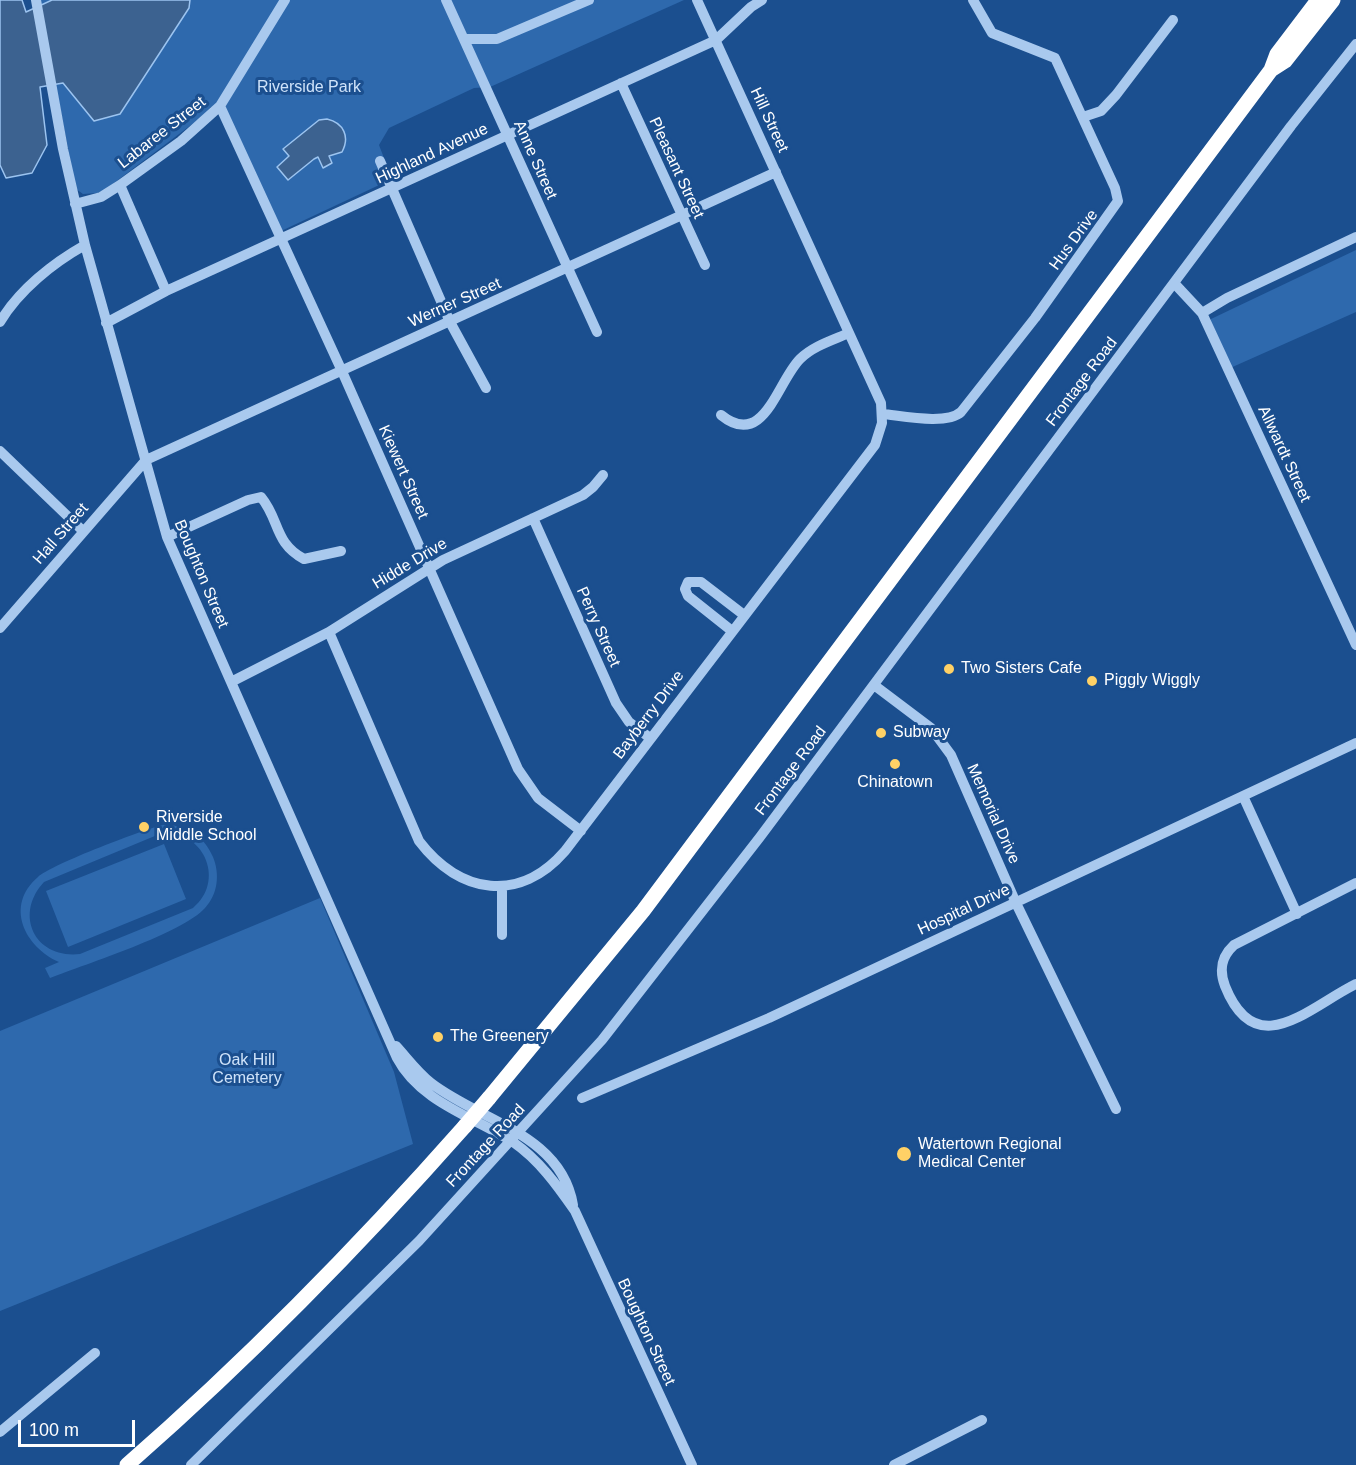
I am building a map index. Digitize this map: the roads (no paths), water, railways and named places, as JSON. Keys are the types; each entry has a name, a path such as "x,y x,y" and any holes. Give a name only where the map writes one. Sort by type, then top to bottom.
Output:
{"highway":[{"path":"127,1465 365,1237 489,1098 643,911 1271,70 1277,54 1318,0"},
{"path":"1271,70 1285,61 1333,0"}],"street":[{"name":"Boughton Street","path":"36,0 85,245 167,537 400,1063 423,1088 449,1107 515,1137 550,1176 574,1211 692,1465"},
{"name":"Labaree Street","path":"75,204 101,196 120,185 181,141 220,106 285,0"},
{"name":"Anne Street","path":"446,0 597,332"},
{"path":"464,39 497,39 589,0"},
{"name":"Hill Street","path":"697,0 849,333"},
{"name":"Highland Avenue","path":"106,322 166,291 716,40 751,7 762,0"},
{"name":"Hus Drive","path":"883,414 943,419 954,417 961,412 1035,318 1115,209 1118,201 1115,188 1055,58 998,37 988,29 974,0"},
{"path":"1083,117 1101,111 1116,95 1173,20"},
{"name":"Frontage Road","path":"191,1465 411,1249 602,1040 668,958 1356,44"},
{"name":"Pleasant Street","path":"621,83 705,265"},
{"name":"Kiewert Street","path":"220,106 341,369 525,783 538,798 582,831"},
{"path":"380,161 450,322 486,388"},
{"name":"Werner Street","path":"146,460 776,172"},
{"path":"120,185 166,291"},
{"path":"1202,313 1227,298 1356,237"},
{"path":"0,322 17,298 64,257 85,245"},
{"name":"Allwardt Street","path":"1174,283 1202,313 1356,645"},
{"path":"721,415 734,425 746,425 757,420 767,412 791,369 801,358 849,333 883,414"},
{"name":"Bayberry Drive","path":"502,888 519,884 552,866 582,831 650,738 869,453 879,438 883,414"},
{"path":"0,451 83,531"},
{"name":"Hall Street","path":"0,628 146,460"},
{"name":"Hidde Drive","path":"231,682 329,632 429,568 583,495 593,488 603,475"},
{"path":"167,537 248,500 261,497 289,551 304,559 341,551"},
{"name":"Perry Street","path":"533,518 616,703 629,722 650,738"},
{"path":"732,631 688,596 685,589 688,582 700,582 744,615"},
{"path":"329,632 420,841 430,855 448,870 478,884 502,888 502,934"},
{"name":"Memorial Drive","path":"874,685 942,740 951,755 1016,903 1116,1109"},
{"name":"Hospital Drive","path":"582,1098 769,1018 1356,742"},
{"path":"1243,796 1296,914"},
{"path":"1356,883 1234,945 1224,956 1222,980 1240,1014 1255,1025 1271,1026 1298,1019 1356,984"},
{"path":"0,1432 95,1353"},
{"path":"894,1465 982,1420"}],"place":[{"name":"Two Sisters Cafe","path":"949,669"},
{"name":"Piggly Wiggly","path":"1092,681"},
{"name":"Subway","path":"881,733"},
{"name":"Chinatown","path":"895,764"},
{"name":"Riverside Middle School","path":"144,827"},
{"name":"The Greenery","path":"438,1037"},
{"name":"Watertown Regional Medical Center","path":"904,1154"}],"park label":[{"name":"Riverside Park","path":"309,88"},
{"name":"Oak Hill Cemetery","path":"247,1070"}]}
